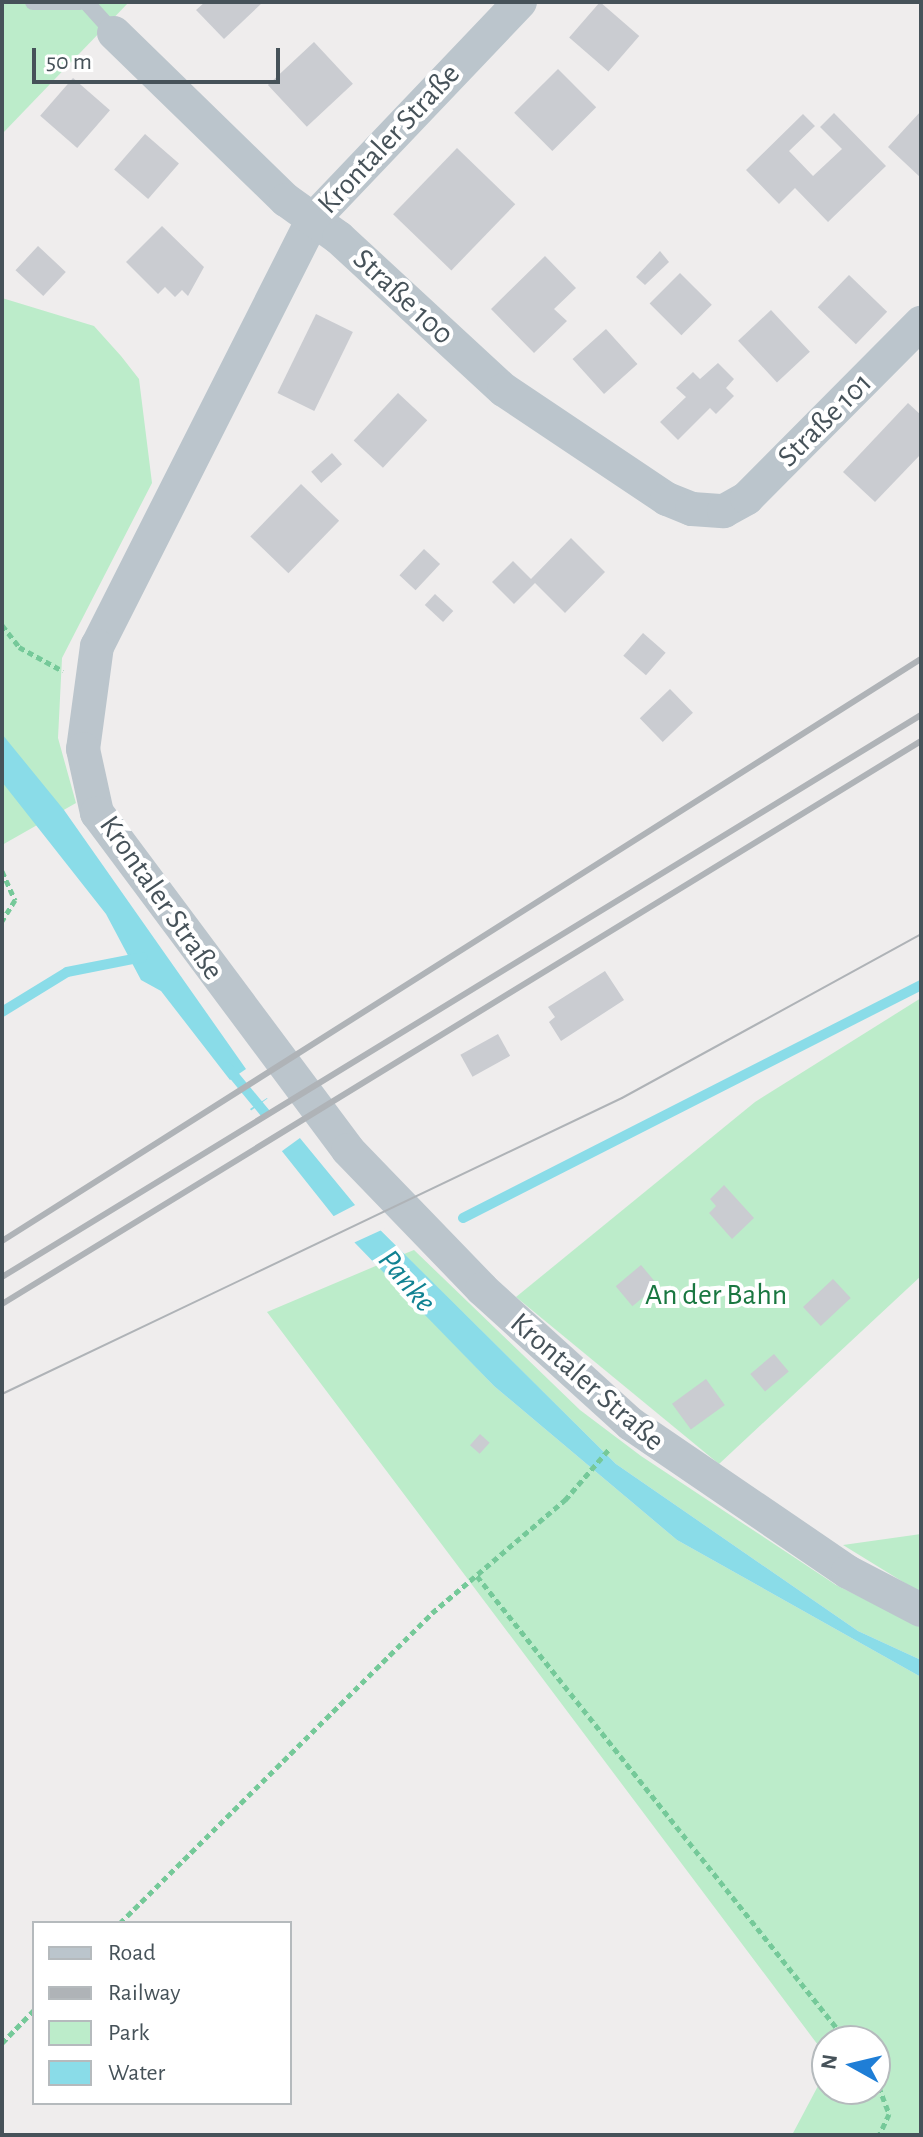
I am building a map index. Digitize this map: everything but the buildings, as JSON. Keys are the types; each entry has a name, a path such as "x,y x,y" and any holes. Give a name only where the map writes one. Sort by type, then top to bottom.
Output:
{"street":[{"name":"Krontaler Straße","path":"520,2 313,219 97,646 83,749 97,813 348,1150 598,1399 722,1491 921,1610"},
{"name":"Straße 100","path":"114,33 286,200 313,219 504,390 667,499 724,511"},
{"name":"Straße 101","path":"724,511 747,498 921,323"}],"lane":[{"path":"33,2 80,2"},
{"path":"86,2 114,33"}],"path":[{"path":"2,625 34,658 90,681"},
{"path":"2,871 15,900 2,921"},
{"path":"122,1921 477,1576 579,1486 612,1445"},
{"path":"477,1576 834,2025"},
{"path":"2,2043 32,2012"},
{"path":"879,2135 889,2114 886,2105"}],"green space":[{"path":"2,2 129,2 2,134"},
{"path":"2,298 94,326 121,356 139,379 152,483 62,658 58,738 76,803 2,845"},
{"name":"An der Bahn","path":"921,998 921,1276 719,1464 516,1297 755,1102"},
{"path":"414,1250 580,1410 641,1456 836,1585 921,1627 921,1660 858,1631 616,1464 404,1254"},
{"path":"378,1265 494,1386 677,1540 921,1677 921,2135 792,2135 811,2099 811,2105 891,2105 891,2025 811,2025 811,2036 267,1312"},
{"path":"921,1534 921,1593 843,1545"}],"water":[{"path":"2,734 64,810 246,1069 230,1080 161,991 141,980 106,914 2,782"},
{"path":"267,1098 355,1205 616,1464 858,1631 921,1660 921,1677 677,1540 494,1386 355,1243 281,1150 250,1109"}],"pier":[{"path":"271,1096 301,1137 278,1154 248,1112"},
{"path":"359,1203 386,1228 351,1244 332,1217"}],"waterway":[{"path":"2,1012 67,972 143,957"},
{"path":"463,1218 921,985"},
{"name":"Panke","path":"227,1067 265,1113"}],"tram line":[{"path":"2,1394 622,1098 921,934"}],"railway":[{"path":"2,1241 921,659"},
{"path":"2,1277 921,715"},
{"path":"2,1304 921,741"}]}
